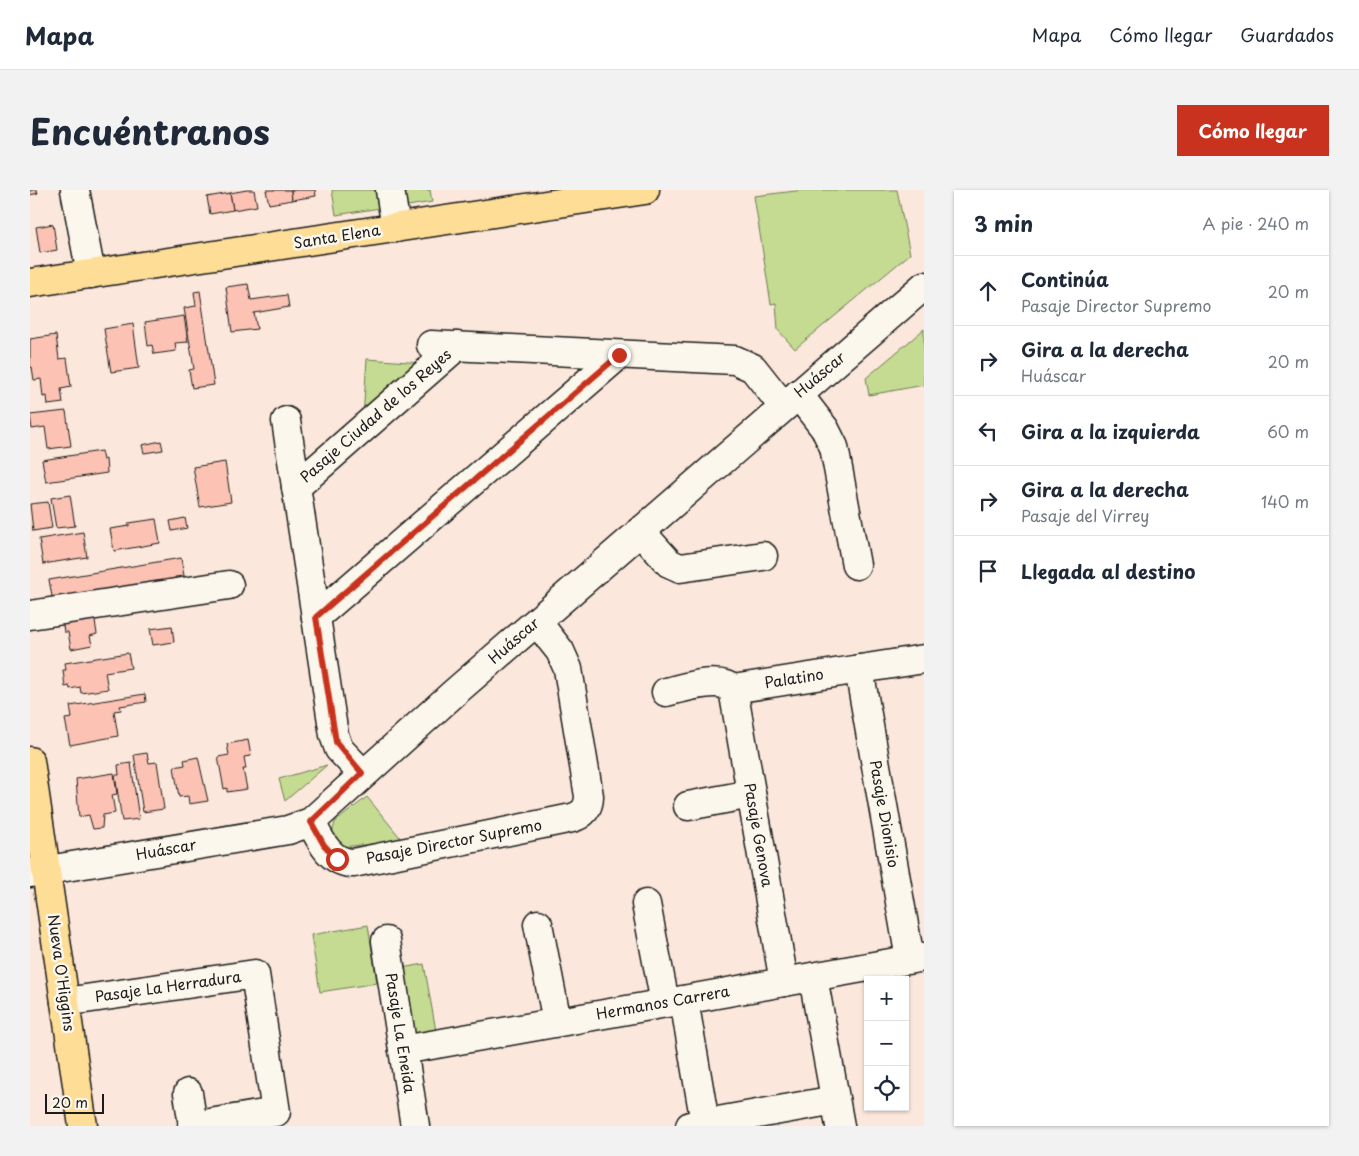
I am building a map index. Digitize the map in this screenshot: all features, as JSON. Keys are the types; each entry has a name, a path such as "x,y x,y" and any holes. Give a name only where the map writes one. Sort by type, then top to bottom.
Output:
{"main road":[{"name":"Santa Elena","path":"30,283 645,190"},
{"name":"Nueva O'Higgins","path":"30,761 38,872 65,1002 83,1126"}],"street":[{"path":"75,190 91,274"},
{"path":"390,190 396,228"},
{"name":"Huáscar","path":"38,872 288,830 311,822 362,773 790,400 924,286"},
{"name":"Pasaje Ciudad de los Reyes","path":"296,487 444,345 619,355"},
{"path":"316,617 619,355 742,362 753,368 825,429 834,447 856,565"},
{"path":"286,421 336,742 362,773"},
{"path":"640,531 669,563 680,568 763,556"},
{"path":"30,615 229,585"},
{"name":"Pasaje Director Supremo","path":"311,822 333,856 341,861 353,863 572,818 585,810 590,796 570,678 560,651 537,622"},
{"name":"Palatino","path":"666,692 717,682 726,684 733,689 924,659"},
{"name":"Pasaje Dionisio","path":"859,669 917,958"},
{"name":"Pasaje Genova","path":"733,689 784,982"},
{"path":"688,806 751,794"},
{"path":"646,904 675,1001 697,1125 837,1113 813,976"},
{"path":"538,924 557,1022"},
{"name":"Pasaje La Eneida","path":"386,941 414,1126"},
{"name":"Hermanos Carrera","path":"403,1050 917,958"},
{"name":"Pasaje La Herradura","path":"65,1002 255,974 276,1112 192,1126 188,1092"}],"green space":[{"path":"332,190 377,190 380,208 336,215"},
{"path":"399,190 430,190 432,202 402,207"},
{"path":"804,190 897,190 910,254 795,349 778,330 776,303 771,304 754,196"},
{"path":"924,329 924,385 869,395 866,378"},
{"path":"367,359 436,364 362,431"},
{"path":"327,765 285,801 279,779"},
{"path":"367,797 403,841 341,847 332,834 335,822"},
{"path":"368,925 377,983 320,992 311,935"},
{"path":"424,964 436,1031 414,1035 402,968"}],"building":[{"path":"30,190 37,190 38,193 30,195"},
{"path":"254,190 257,206 233,210 230,193"},
{"path":"266,190 291,190 292,200 269,204"},
{"path":"291,190 315,190 316,196 292,200"},
{"path":"230,193 233,210 210,214 207,197"},
{"path":"53,224 57,250 40,253 36,227"},
{"path":"248,284 251,300 287,295 289,307 254,313 257,329 232,332 226,287"},
{"path":"200,291 214,385 192,388 189,370 194,369 184,308 196,306 194,292"},
{"path":"184,316 188,342 175,343 176,351 154,354 152,345 148,346 145,322"},
{"path":"133,324 139,368 111,372 104,329"},
{"path":"56,335 59,359 67,358 71,387 61,389 63,403 48,405 47,396 43,397 41,379 34,380 32,367 30,368 30,339"},
{"path":"66,411 71,446 48,449 45,427 32,429 30,415"},
{"path":"161,441 163,450 144,453 142,445"},
{"path":"101,451 103,460 106,459 107,473 46,482 42,460"},
{"path":"225,462 231,502 200,507 193,467"},
{"path":"70,495 75,526 56,528 51,498"},
{"path":"48,502 52,528 33,531 30,504"},
{"path":"185,518 187,528 172,531 170,521"},
{"path":"156,519 160,543 114,551 110,529 129,526 129,523"},
{"path":"83,532 87,557 43,564 39,539"},
{"path":"181,558 184,576 175,577 176,587 54,607 49,580"},
{"path":"94,615 97,634 90,636 92,645 71,649 68,632 64,632 62,620"},
{"path":"172,626 174,642 153,645 150,629"},
{"path":"128,653 131,668 105,672 108,689 81,693 80,687 70,689 69,686 65,687 63,670 66,670 65,663"},
{"path":"145,694 146,702 120,706 121,710 114,711 118,736 70,745 65,719 72,718 70,706"},
{"path":"248,740 251,756 244,757 246,769 243,769 247,789 227,792 227,788 224,789 218,757 229,755 227,744"},
{"path":"147,753 149,763 157,762 164,809 143,812 134,755"},
{"path":"198,757 208,801 189,804 188,796 179,797 174,767 185,765 184,760"},
{"path":"131,763 139,819 122,821 115,775 119,775 118,765"},
{"path":"114,773 117,794 112,795 115,813 103,815 102,828 93,829 89,815 79,817 76,779"}],"route":[{"path":"337,859 324,845 311,822 362,773 339,749 336,742 316,617 619,355"}]}
